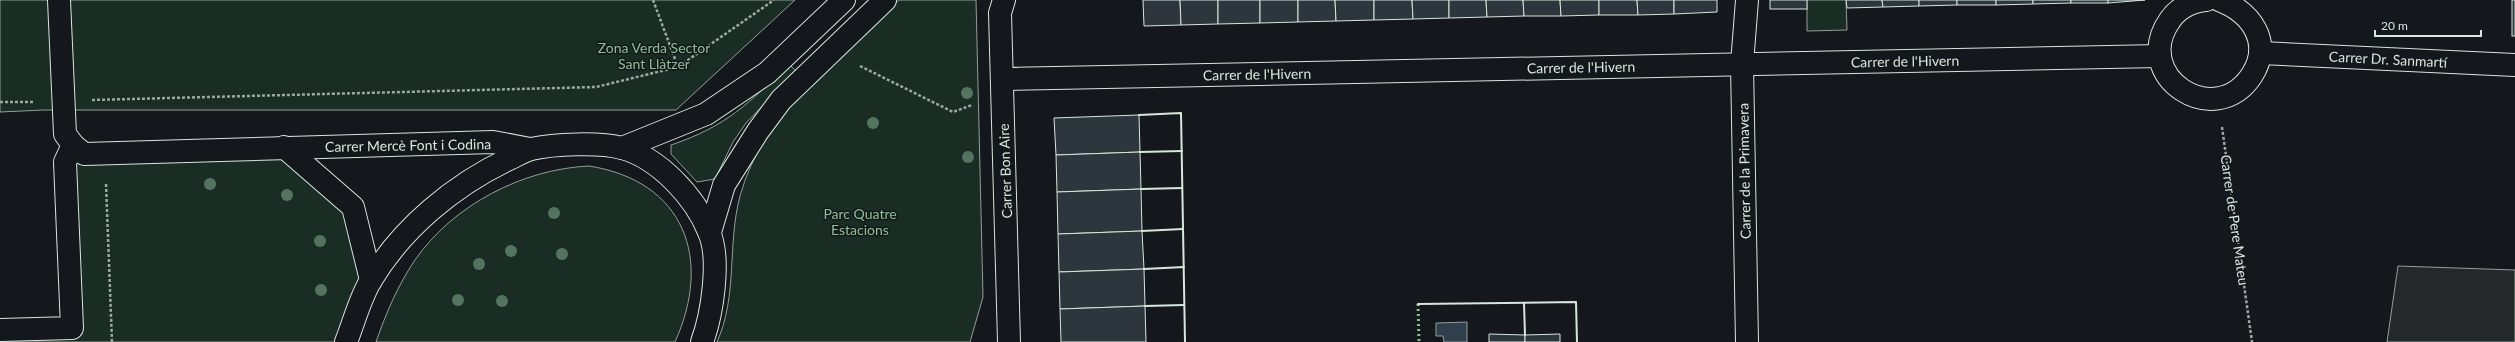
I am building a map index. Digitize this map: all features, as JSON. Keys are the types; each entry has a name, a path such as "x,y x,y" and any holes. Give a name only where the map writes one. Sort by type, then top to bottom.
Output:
{"street":[{"path":"0,330 72,328 65,162 73,145 65,134 62,103 59,0"},
{"path":"622,148 712,110 767,73 844,0"},
{"path":"702,342 709,323 714,296 714,264 710,232 724,185 758,131 781,100 885,0"},
{"name":"Carrer Bon Aire","path":"1004,0 1000,13 1009,342"},
{"name":"Carrer de la Primavera","path":"1747,0 1742,64 1747,342"},
{"path":"2206,0 2198,0 2179,10 2165,26 2160,40 2160,56 2164,68 2172,82 2185,93 2201,99 2218,99 2233,94 2247,84 2256,69 2260,53 2258,34 2249,18 2235,6 2219,0"},
{"name":"Carrer Dr. Sanmartí","path":"2260,53 2515,65"},
{"name":"Carrer de l'Hivern","path":"1003,79 2160,56"},
{"name":"Carrer Mercè Font i Codina","path":"73,145 84,154 105,155 284,147 493,142 530,149"},
{"path":"346,342 371,280 408,232 460,187 530,149 593,145 622,148 655,164 679,185 710,232"},
{"path":"284,147 353,207 371,280"}],"path":[{"path":"653,0 678,67"},
{"path":"0,102 62,103 103,100 596,87 678,67 774,0"},
{"path":"858,65 953,112 972,105"},
{"name":"Carrer de Pere Mateu","path":"2218,99 2252,342"},
{"path":"106,179 112,342"}],"green space":[{"name":"Zona Verda Sector Sant Llàtzer","path":"0,0 795,0 676,110 44,110 0,112"},
{"name":"Parc Quatre Estacions","path":"899,0 976,0 983,297 970,342 717,342 728,306 736,214 740,196 751,166 766,138 784,112 805,88 828,64"},
{"path":"1807,0 1846,0 1847,30 1807,31"},
{"path":"789,64 796,71 746,123 733,142 715,179 697,182 671,154 671,145 690,138 722,122 761,91"},
{"path":"284,147 353,207 366,262 346,342 0,342 0,330 72,328 65,162"},
{"path":"589,166 622,174 648,188 668,206 682,228 690,253 691,281 686,311 675,342 376,342 384,320 403,279 415,260 431,240 449,223 469,207 515,183 539,174"}],"shaded area":[{"path":"2398,266 2515,270 2515,342 2387,342"}],"water":[{"path":"1467,322 1467,342 1444,342 1443,336 1436,336 1436,323"}],"building":[{"path":"1143,0 1180,0 1181,25 1144,26"},
{"path":"1180,0 1218,0 1218,24 1181,25"},
{"path":"1218,0 1260,0 1260,23 1218,24"},
{"path":"1260,0 1298,0 1298,22 1260,23"},
{"path":"1298,0 1335,0 1336,21 1298,22"},
{"path":"1335,0 1374,0 1374,20 1336,21"},
{"path":"1374,0 1412,0 1413,19 1374,20"},
{"path":"1412,0 1449,0 1449,18 1413,19"},
{"path":"1449,0 1486,0 1487,17 1449,18"},
{"path":"1486,0 1523,0 1524,16 1487,17"},
{"path":"1523,0 1560,0 1561,16 1524,16"},
{"path":"1560,0 1599,0 1599,15 1561,16"},
{"path":"1599,0 1637,0 1638,15 1599,15"},
{"path":"1637,0 1674,0 1674,14 1638,15"},
{"path":"1674,0 1717,0 1717,12 1674,14"},
{"path":"1770,0 1807,0 1807,9 1770,9"},
{"path":"1846,0 1882,0 1883,7 1847,8"},
{"path":"1882,0 1919,0 1919,6 1883,7"},
{"path":"1919,0 1957,0 1957,5 1919,6"},
{"path":"1957,0 1996,0 1996,5 1957,5"},
{"path":"1996,0 2033,0 2033,4 1996,5"},
{"path":"2033,0 2071,0 2071,3 2033,4"},
{"path":"2071,0 2108,0 2108,3 2071,3"},
{"path":"2108,0 2145,0 2108,3"},
{"path":"2512,0 2515,0 2515,36 2512,36"},
{"path":"1139,115 1140,152 1056,155 1054,118"},
{"path":"1140,152 1141,189 1057,192 1056,155"},
{"path":"1141,189 1142,231 1058,234 1057,192"},
{"path":"1142,231 1144,269 1059,272 1058,234"},
{"path":"1144,269 1145,306 1060,309 1059,272"},
{"path":"1145,306 1146,342 1061,342 1060,309"},
{"path":"1489,334 1525,335 1525,342 1489,342"},
{"path":"1560,334 1560,342 1525,342 1525,335"}],"hedge":[{"path":"1418,304 1419,342"}],"wall":[{"path":"1139,115 1181,113 1185,342"},
{"path":"1140,152 1182,151"},
{"path":"1141,189 1182,188"},
{"path":"1142,231 1183,229"},
{"path":"1144,269 1184,267"},
{"path":"1418,304 1576,302 1577,342"},
{"path":"1524,303 1525,335"},
{"path":"1145,306 1184,305"}]}
